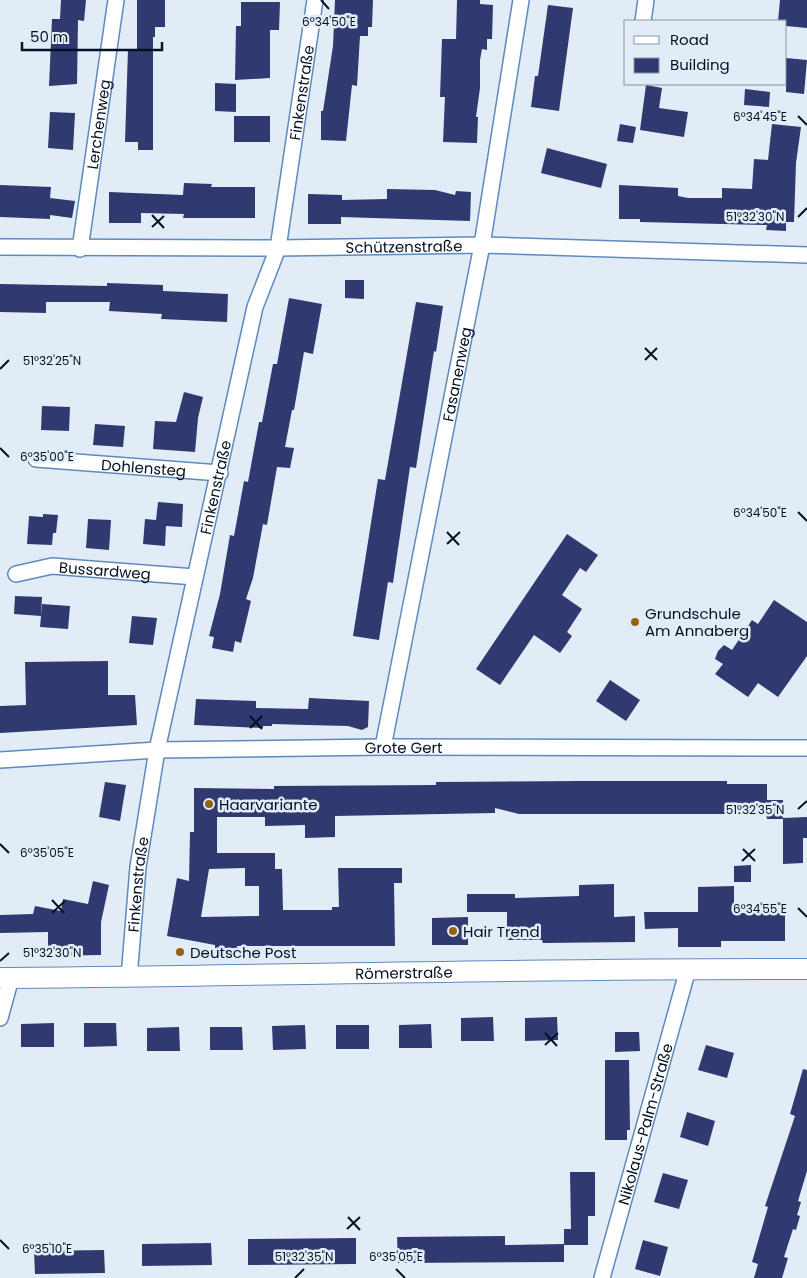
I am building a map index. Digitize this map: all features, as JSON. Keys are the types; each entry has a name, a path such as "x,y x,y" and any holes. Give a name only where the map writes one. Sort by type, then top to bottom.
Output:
{"street":[{"name":"Lerchenweg","path":"80,249 116,0"},
{"name":"Finkenstraße","path":"129,978 138,867 158,750 255,307 278,248 315,0"},
{"name":"Fasanenweg","path":"383,748 482,245 522,0"},
{"path":"643,20 646,0"},
{"name":"Schützenstraße","path":"0,247 80,249 482,245 807,255"},
{"name":"Dohlensteg","path":"36,459 220,473"},
{"name":"Bussardweg","path":"16,574 52,566 195,578"},
{"name":"Grote Gert","path":"0,760 158,750 807,748"},
{"name":"Römerstraße","path":"6,978 129,978 688,969 807,970"},
{"name":"Nikolaus-Palm-Straße","path":"602,1278 688,969"},
{"path":"0,1018 6,978"}],"building":[{"path":"61,0 86,0 84,21 78,20 77,84 49,86 52,19 60,19"},
{"path":"137,0 165,0 165,27 155,27 155,37 153,37 153,150 138,150 138,142 125,142 128,49 137,49"},
{"path":"335,0 373,0 372,27 368,27 368,36 360,36 357,86 352,85 346,141 321,140 321,111 323,111 333,46"},
{"path":"457,0 480,0 480,4 493,5 492,39 487,39 487,50 482,49 480,60 480,88 476,117 478,117 477,143 443,142 445,97 440,97 442,39 456,39"},
{"path":"780,0 807,0 807,28 787,26 787,20 778,20"},
{"path":"241,2 280,2 279,30 270,30 270,78 235,80 236,26 241,26"},
{"path":"548,5 573,8 559,111 531,107 535,76 538,76"},
{"path":"787,58 807,60 804,94 786,92"},
{"path":"215,83 236,84 236,112 215,111"},
{"path":"646,85 662,88 659,108 688,112 684,137 640,130"},
{"path":"745,89 770,92 769,107 744,105"},
{"path":"50,112 75,113 73,150 48,148"},
{"path":"234,116 270,116 270,142 234,142"},
{"path":"620,124 636,127 633,143 617,141"},
{"path":"772,124 801,127 796,163 794,222 786,222 786,231 766,230 767,225 640,222 640,219 619,219 619,185 678,188 678,196 688,198 722,198 722,188 752,189 754,159 768,160"},
{"path":"547,148 607,164 601,188 541,173"},
{"path":"184,183 212,184 211,187 255,187 255,218 183,218 184,214 141,213 141,223 109,223 109,192 183,195"},
{"path":"0,185 51,187 50,198 75,201 72,218 50,215 50,219 0,217"},
{"path":"387,189 435,190 455,195 456,191 471,192 470,221 341,217 341,224 308,224 308,194 342,195 342,200 387,199"},
{"path":"345,280 364,280 364,299 345,298"},
{"path":"107,283 163,285 163,291 228,294 227,322 161,319 162,314 109,311 110,302 46,302 46,313 0,312 0,284 107,286"},
{"path":"289,298 322,304 313,354 304,352 294,410 292,410 285,447 294,448 290,468 277,467 267,525 263,524 253,578 246,599 251,601 241,643 235,641 233,652 212,648 214,637 209,636 220,594 230,535 234,536 244,481 248,482 259,422 262,422 273,364 277,364"},
{"path":"416,302 443,306 416,468 410,467 393,583 388,582 379,640 353,636 378,479 385,480"},
{"path":"184,392 203,397 198,418 195,452 153,449 155,421 176,422"},
{"path":"42,406 70,407 69,431 41,430"},
{"path":"95,424 125,426 123,447 93,445"},
{"path":"158,502 183,504 182,527 166,526 165,546 143,544 145,519 156,520"},
{"path":"43,514 58,515 56,533 53,533 52,545 27,544 29,516 43,517"},
{"path":"88,519 111,520 109,550 86,548"},
{"path":"567,534 598,555 586,572 580,568 562,595 582,609 567,632 572,636 560,653 534,635 500,685 476,669"},
{"path":"15,596 42,597 41,616 14,614"},
{"path":"774,600 807,622 807,656 778,697 758,683 748,697 715,674 723,664 715,659 718,651 724,645 732,650 752,620 758,624"},
{"path":"42,604 70,606 68,629 40,627"},
{"path":"132,616 157,618 153,645 129,643"},
{"path":"108,661 108,695 135,695 137,725 0,733 0,706 26,705 25,662"},
{"path":"610,680 640,700 626,721 596,701"},
{"path":"309,698 369,701 368,727 362,730 348,726 272,724 272,726 263,726 263,728 194,725 196,699 256,701 256,708 308,709"},
{"path":"727,781 727,784 767,784 767,800 783,800 783,818 807,817 807,838 803,838 803,863 783,864 783,819 767,819 766,814 519,814 495,808 495,813 335,816 335,837 305,838 305,825 265,826 265,817 217,817 217,853 275,853 275,869 282,869 283,910 332,910 332,907 339,907 338,868 402,868 402,883 394,883 395,946 237,946 238,948 215,948 215,945 167,936 177,878 189,881 190,832 194,832 194,788 274,789 274,786 436,785 436,782","holes":["245,868 245,886 259,886 259,916 201,917 209,869"]},
{"path":"105,782 126,785 120,821 99,817"},
{"path":"751,865 751,882 734,882 734,866"},
{"path":"93,881 109,885 101,922 101,955 48,956 48,932 0,933 0,915 33,914 35,906 61,911 63,899 88,904"},
{"path":"614,884 614,917 635,916 635,942 543,943 542,940 507,940 507,912 467,912 467,894 515,894 515,898 579,896 579,885"},
{"path":"734,886 734,913 785,913 785,941 721,941 721,947 678,947 678,928 645,929 644,912 698,912 698,887"},
{"path":"468,917 468,945 432,945 432,918"},
{"path":"493,1017 494,1041 461,1041 461,1018"},
{"path":"557,1017 558,1040 525,1041 525,1018"},
{"path":"54,1023 54,1047 21,1047 21,1024"},
{"path":"84,1023 116,1023 117,1046 84,1047"},
{"path":"431,1024 432,1048 399,1048 399,1025"},
{"path":"305,1025 306,1049 273,1050 272,1026"},
{"path":"336,1025 369,1025 369,1049 336,1049"},
{"path":"179,1027 180,1051 147,1051 147,1028"},
{"path":"210,1027 242,1027 243,1050 210,1050"},
{"path":"615,1032 639,1032 640,1051 615,1052"},
{"path":"706,1045 734,1053 727,1078 698,1070"},
{"path":"605,1060 629,1060 630,1130 627,1130 627,1140 605,1140"},
{"path":"803,1069 807,1070 807,1171 798,1201 801,1202 797,1215 800,1216 796,1230 793,1229 784,1257 788,1258 782,1278 754,1278 758,1264 752,1262 768,1207 765,1206 795,1116 790,1114"},
{"path":"687,1112 715,1121 708,1146 680,1137"},
{"path":"570,1172 595,1172 595,1216 588,1216 588,1245 564,1245 564,1262 398,1263 397,1237 505,1236 505,1245 564,1244 564,1229 571,1229"},
{"path":"663,1173 688,1180 679,1209 654,1202"},
{"path":"356,1238 356,1264 248,1265 248,1239"},
{"path":"643,1240 668,1247 660,1276 635,1269"},
{"path":"211,1243 212,1265 142,1266 142,1244"},
{"path":"104,1250 105,1273 35,1274 34,1251"}],"place":[{"name":"Grundschule Am Annaberg","path":"635,622"},
{"name":"Haarvariante","path":"209,804"},
{"name":"Hair Trend","path":"453,931"},
{"name":"Deutsche Post","path":"180,952"}]}
